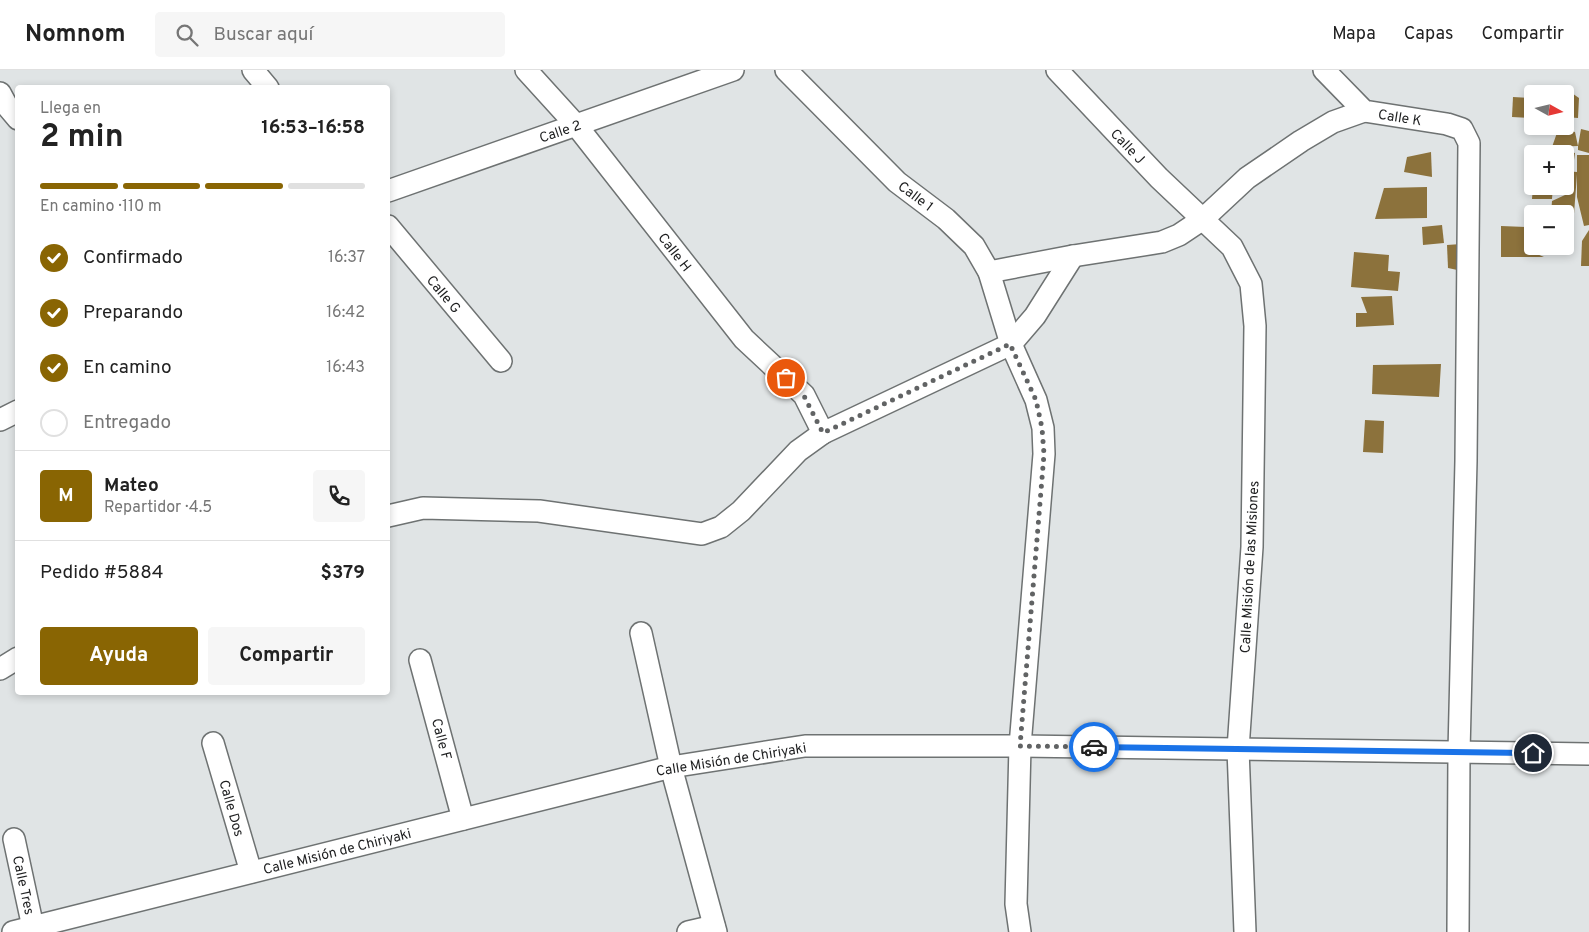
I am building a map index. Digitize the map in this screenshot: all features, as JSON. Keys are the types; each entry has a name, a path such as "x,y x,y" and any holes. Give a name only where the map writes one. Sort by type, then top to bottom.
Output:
{"street":[{"path":"253,70 266,85"},
{"name":"Calle H","path":"526,70 576,125 744,339 804,396 823,433"},
{"name":"Calle 2","path":"390,190 733,70"},
{"name":"Calle 1","path":"786,70 897,182 946,219 974,246 989,272 1010,344 1036,400 1042,428 1044,454 1020,746 1016,904 1020,932"},
{"name":"Calle J","path":"1057,70 1159,178 1202,219"},
{"name":"Calle K","path":"1324,70 1364,111 1448,124 1462,129 1469,143 1466,461 1459,752"},
{"path":"989,272 1162,242 1179,235 1202,219 1247,178 1301,141 1333,122 1364,111"},
{"name":"Calle Misión de las Misiones","path":"1202,219 1232,247 1251,284 1255,326 1252,547 1238,749 1245,932"},
{"name":"Calle G","path":"390,228 500,361"},
{"path":"390,516 423,508 539,511 702,534 721,526 741,511 798,451 823,433 1010,344 1035,316 1073,256"},
{"path":"0,420 15,413"},
{"path":"641,633 671,768 715,929 688,932"},
{"path":"0,669 15,660"},
{"name":"Calle F","path":"420,660 463,819"},
{"name":"Calle Dos","path":"213,743 251,872"},
{"name":"Calle Misión de Chiriyaki","path":"27,930 251,872 671,768 805,746 1020,746 1589,754"},
{"path":"1458,932 1459,752"},
{"name":"Calle Tres","path":"14,839 27,930"}],"building":[{"path":"1574,95 1579,98 1578,118 1574,118"},
{"path":"1513,97 1524,98 1524,118 1512,117"},
{"path":"1581,129 1589,131 1589,153 1578,150"},
{"path":"1574,132 1578,146 1553,145 1556,135 1574,135"},
{"path":"1431,152 1432,177 1404,172 1407,157"},
{"path":"1577,155 1589,155 1589,225 1584,226 1577,197 1577,174 1574,214 1574,205 1552,205 1552,201 1565,195 1574,195 1574,172 1577,172"},
{"path":"1427,187 1427,218 1375,219 1384,188"},
{"path":"1532,195 1552,195 1552,199 1532,199"},
{"path":"1442,225 1444,243 1423,245 1422,227"},
{"path":"1501,226 1524,227 1524,255 1539,255 1544,257 1501,257"},
{"path":"1589,230 1589,266 1581,266 1582,241"},
{"path":"1461,244 1462,271 1448,268 1447,245"},
{"path":"1354,252 1389,255 1388,271 1400,272 1398,291 1351,287"},
{"path":"1392,296 1394,325 1356,327 1356,313 1367,313 1361,297"},
{"path":"1441,364 1439,397 1372,394 1373,365"},
{"path":"1365,420 1384,421 1383,453 1363,452"}],"way so far":[{"path":"786,378 804,396 823,433 1010,344 1036,400 1042,428 1044,454 1020,746 1094,747"}],"route":[{"path":"1094,747 1533,753"}]}
